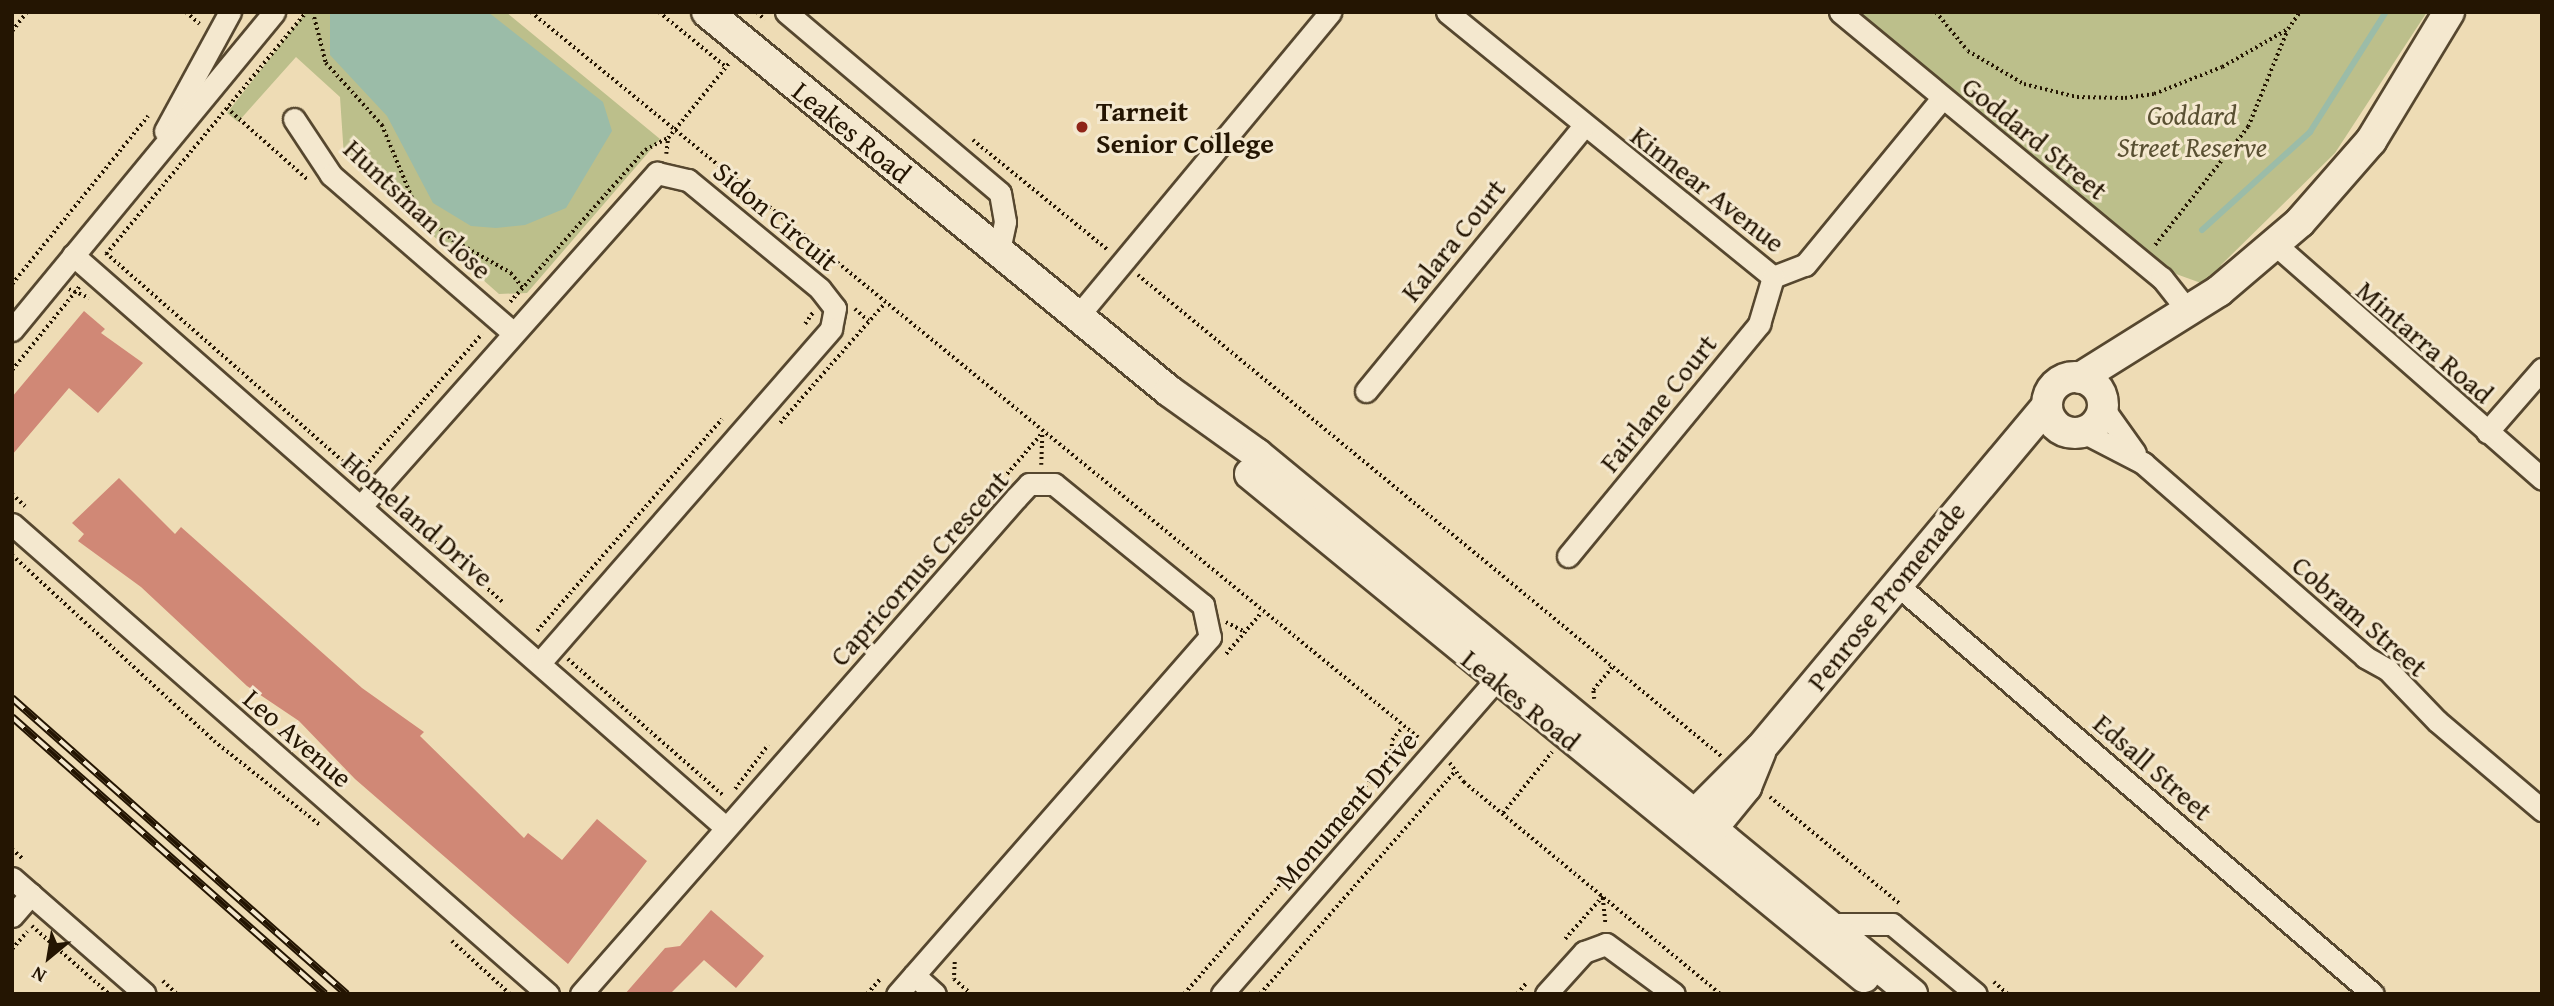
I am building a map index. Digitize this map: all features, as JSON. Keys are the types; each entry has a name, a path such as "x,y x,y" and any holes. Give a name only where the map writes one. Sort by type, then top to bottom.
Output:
{"main road":[{"name":"Leakes Road","path":"706,12 1169,391 1257,454 1504,672 1697,828 1885,994"},
{"path":"2075,432 2047,406 2057,384 2080,378 2141,344 2276,244 2371,141 2449,12"},
{"path":"2014,446 2075,432 2103,405 2141,344"},
{"path":"2080,378 2093,384 2103,405"},
{"name":"Penrose Promenade","path":"1697,828 1895,583 2047,406"},
{"name":"Leakes Road","path":"1697,828 1830,923 1912,994"}],"street":[{"path":"151,158 232,12 259,32"},
{"path":"12,330 274,12"},
{"name":"Leakes Road","path":"786,12 995,186 1005,204 999,251"},
{"path":"1078,316 1330,12"},
{"name":"Kinnear Avenue","path":"1447,12 1773,277 1805,265 1942,98"},
{"name":"Goddard Street","path":"1840,12 2162,278 2188,311"},
{"name":"Huntsman Close","path":"294,119 331,175 512,332"},
{"name":"Kalara Court","path":"1366,391 1584,126"},
{"name":"Sidon Circuit","path":"361,506 645,181 667,171 688,180 835,308 831,329 540,663"},
{"name":"Mintarra Road","path":"2276,244 2542,479"},
{"name":"Homeland Drive","path":"73,255 725,827"},
{"name":"Fairlane Court","path":"1568,556 1759,324 1773,277"},
{"path":"2487,432 2542,369"},
{"name":"Cobram Street","path":"2103,405 2143,463 2365,657 2388,670 2437,721 2542,810"},
{"name":"Cobram Street","path":"2075,432 2143,463"},
{"name":"Capricornus Crescent","path":"581,994 1029,484 1066,492 1203,605 1210,637 914,975"},
{"name":"Leo Avenue","path":"12,524 548,994"},
{"name":"Edsall Street","path":"1895,583 2373,994"},
{"name":"Monument Drive","path":"1222,994 1504,672"},
{"path":"12,878 145,994"},
{"path":"20,918 30,894"},
{"path":"1830,923 1892,924 1982,985"},
{"path":"1546,994 1584,952 1606,944 1674,994"},
{"path":"897,994 914,975 935,994"}],"path":[{"path":"12,31 27,12"},
{"path":"12,370 306,12"},
{"path":"313,12 326,63 382,125 416,207 453,240 511,273 523,288"},
{"path":"531,12 1401,729 1439,747 1455,771 1720,994"},
{"path":"659,12 726,67"},
{"path":"757,12 765,20"},
{"path":"358,474 645,150 674,130 771,12"},
{"path":"1936,12 1979,60 2024,84 2077,97 2125,97 2172,88 2288,29"},
{"path":"2149,252 2248,127 2288,29 2300,12"},
{"path":"196,38 206,19"},
{"path":"12,284 157,104"},
{"path":"965,134 1903,906"},
{"path":"106,253 516,613"},
{"path":"12,555 214,741 325,828"},
{"path":"1217,663 1261,613"},
{"path":"526,622 724,796"},
{"path":"1184,994 1391,757 1392,740 1401,729"},
{"path":"1260,994 1455,771"},
{"path":"12,949 20,918 109,994"},
{"path":"446,935 510,994"},
{"path":"963,953 954,964 954,979 969,993"},
{"path":"1982,985 2008,994"}],"green space":[{"path":"306,12 506,12 660,139 527,293 499,294 344,157 340,97 296,57 238,122 227,113"},
{"name":"Goddard Street Reserve","path":"1858,12 2427,12 2335,153 2221,265 2219,275 2201,283 2176,274"}],"shaded area":[{"path":"330,12 488,12 603,102 612,131 566,208 525,225 496,228 471,226 433,203 387,116 330,55"}],"building":[{"path":"84,311 105,329 101,333 143,363 98,413 69,388 12,455 12,397"},
{"path":"119,478 175,534 181,527 362,688 424,732 420,736 524,838 528,833 562,860 597,819 647,861 568,964 355,779 299,721 247,686 141,587 78,541 84,534 72,523"},
{"path":"711,910 764,956 736,988 704,960 670,994 625,994 665,948 680,946"}],"waterway":[{"path":"2202,230 2310,132 2386,12"}],"railway":[{"path":"12,698 347,994"},
{"path":"12,717 325,994"}],"place":[{"name":"Tarneit Senior College","path":"1082,127"}]}
